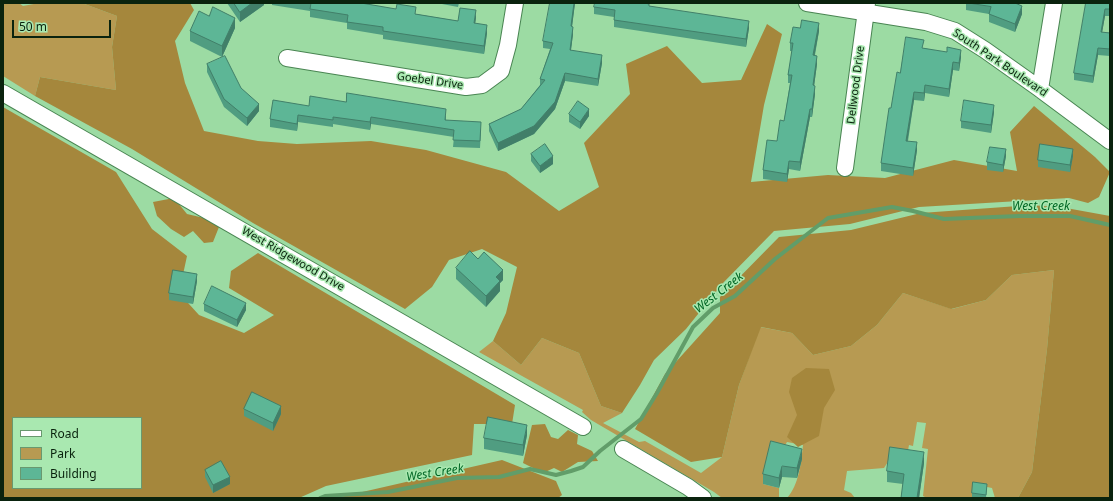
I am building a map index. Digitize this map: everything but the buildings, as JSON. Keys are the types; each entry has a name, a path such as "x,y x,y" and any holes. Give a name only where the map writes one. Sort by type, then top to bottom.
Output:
{"street":[{"name":"Goebel Drive","path":"286,58 466,87 482,84 500,71 508,45 514,3"},
{"name":"South Park Boulevard","path":"807,3 866,8 926,22 955,31 1040,89 1110,142"},
{"path":"1040,89 1054,3"},
{"name":"Dellwood Drive","path":"845,168 866,8"},
{"name":"West Ridgewood Drive","path":"3,92 583,427"},
{"path":"623,449 688,487 702,498"}],"green space":[{"path":"3,3 19,3 23,6 39,3 82,3 117,16 112,47 116,90 40,77 35,96 3,76"},
{"path":"1054,270 1047,349 1032,472 1018,498 995,498 992,488 987,487 972,497 982,498 927,498 923,496 928,449 922,448 926,423 917,422 913,446 909,445 907,456 893,454 884,468 847,471 844,490 851,493 855,498 787,498 797,480 803,445 787,442 763,484 779,488 779,498 722,498 591,420 582,412 583,410 479,352 493,341 521,365 542,338 579,353 601,406 622,413 603,423 639,442 645,441 701,473 722,457 739,385 760,327 792,333 813,355 851,346 877,325 903,293 952,309 986,300 1012,275"}],"shaded area":[{"path":"82,3 190,3 194,10 175,41 185,83 204,131 258,141 297,144 371,141 426,150 506,172 559,211 599,187 584,143 630,94 626,64 667,46 702,83 741,80 767,24 782,34 764,105 751,182 828,175 885,178 954,160 1017,171 1010,132 1034,106 1095,157 1110,172 1099,197 1088,203 1069,198 919,207 850,224 774,231 723,283 686,329 654,360 622,413 601,406 579,353 542,338 521,365 493,341 506,313 517,267 482,249 449,260 432,287 405,309 253,223 132,149 35,96 40,77 116,90 112,47 117,16"},
{"path":"3,107 116,172 152,229 187,256 179,293 199,315 244,333 274,315 229,288 231,271 258,253 515,405 512,424 474,424 472,455 326,486 299,498 3,498"},
{"path":"174,198 187,214 204,218 219,227 213,242 204,243 193,231 184,237 171,229 157,216 153,202"},
{"path":"1032,205 1066,208 1110,216 1110,498 1018,498 1032,472 1047,349 1054,270 1012,275 986,300 951,309 903,293 877,325 851,346 813,355 792,333 761,327 739,385 722,457 691,462 635,429 665,374 720,313 720,297 779,237 851,230 921,213"},
{"path":"806,368 829,369 835,390 824,408 819,436 798,447 787,437 797,415 789,392 792,378"},
{"path":"545,424 551,437 558,439 568,430 578,435 577,444 592,451 598,461 578,462 562,472 554,468 543,473 523,463 532,425"},
{"path":"502,460 556,481 562,495 558,498 336,498"}],"waterway":[{"name":"West Creek","path":"320,498 325,496 388,492 457,478 499,477 530,469 556,475 583,467 600,451 641,419 693,327 713,308 735,296 775,259 828,218 892,207 944,219 1019,216 1070,216 1110,225"}]}
